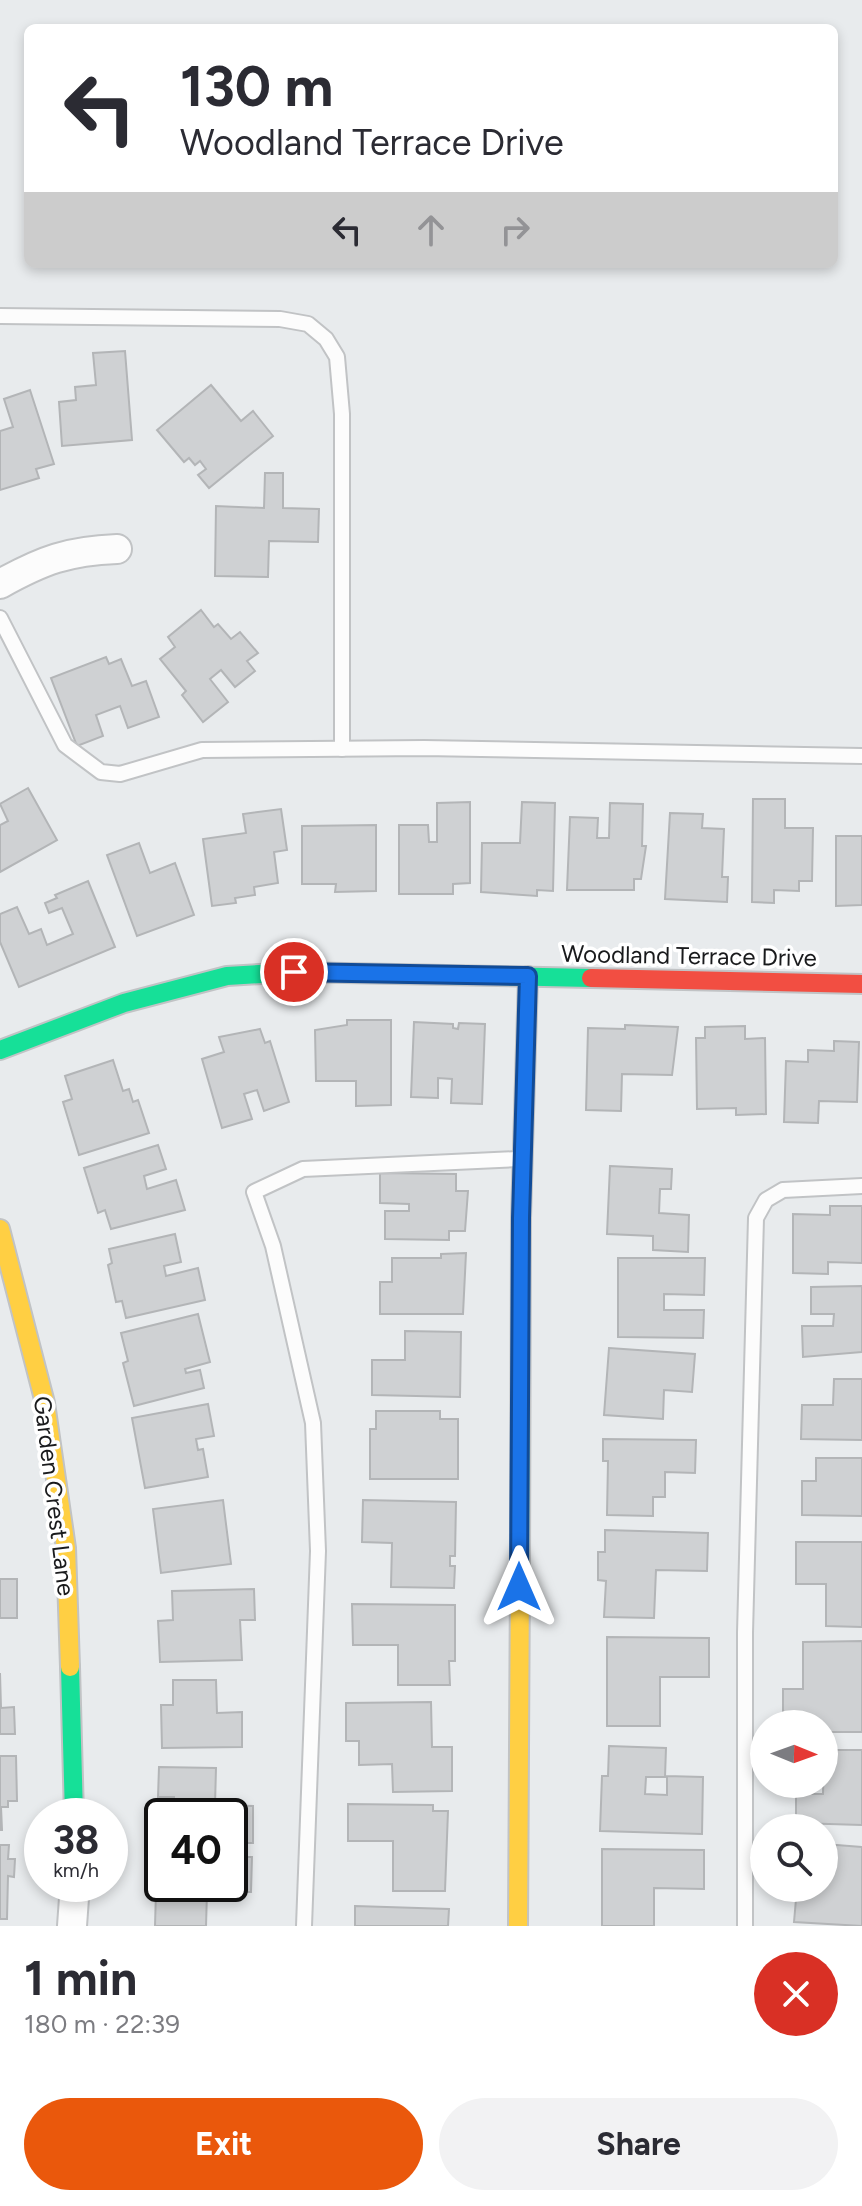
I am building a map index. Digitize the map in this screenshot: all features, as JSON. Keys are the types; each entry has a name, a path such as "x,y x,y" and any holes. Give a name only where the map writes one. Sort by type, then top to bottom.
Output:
{"street":[{"path":"0,584 41,561 76,551 117,549"},
{"name":"Woodland Terrace Drive","path":"0,1050 124,1003 227,976 294,972 862,984"},
{"path":"518,1926 523,1159 528,976"},
{"name":"Garden Crest Lane","path":"0,1229 45,1403 66,1548 73,1798"},
{"path":"72,1926 74,1902"}],"lane":[{"path":"0,316 280,319 308,324 326,339 337,357 342,414 342,749"},
{"path":"0,618 65,745 101,772 120,774 202,750 862,756"},
{"path":"304,1926 318,1551 313,1423 273,1246 254,1192 303,1169 523,1159"},
{"path":"745,1926 745,1633 756,1218 766,1200 783,1190 862,1186"}],"building":[{"path":"125,351 132,440 62,446 59,402 76,400 75,387 96,385 93,353"},
{"path":"211,385 241,421 253,411 273,436 209,488 198,475 206,469 200,461 195,465 189,458 184,462 157,430"},
{"path":"30,390 54,464 36,469 39,478 0,490 0,431 13,427 4,399"},
{"path":"265,473 283,473 283,508 319,509 318,542 269,541 268,577 215,576 216,506 264,508"},
{"path":"201,610 214,627 218,624 231,639 240,632 258,653 247,661 255,671 235,687 221,670 210,679 228,702 203,722 182,695 186,691 160,659 175,647 168,637"},
{"path":"106,657 109,664 121,659 132,686 146,681 159,717 128,728 120,706 96,715 103,736 77,746 51,678"},
{"path":"28,788 57,840 0,872 0,825 8,821 0,804"},
{"path":"753,799 785,799 785,828 813,828 812,881 799,881 799,891 774,890 774,903 752,902"},
{"path":"470,802 470,883 453,884 453,894 399,894 399,825 428,825 429,842 437,842 437,803"},
{"path":"522,802 555,803 553,891 537,890 537,896 481,892 482,843 520,843"},
{"path":"610,803 643,804 642,846 646,846 641,879 634,879 634,890 567,890 570,817 598,818 597,838 609,838"},
{"path":"281,809 287,850 274,852 278,883 254,887 255,895 235,898 236,903 212,906 203,839 246,833 243,814"},
{"path":"670,813 703,814 702,828 724,829 722,877 728,877 727,902 665,899"},
{"path":"376,825 376,891 335,892 336,884 302,884 302,826"},
{"path":"836,836 862,836 862,905 836,906"},
{"path":"139,843 150,873 175,863 194,915 137,936 107,855"},
{"path":"88,881 115,947 19,987 0,942 0,914 17,907 29,934 41,929 47,945 73,934 62,908 49,913 45,903 57,898 55,895"},
{"path":"347,1020 391,1020 391,1105 356,1106 356,1081 316,1081 315,1030 347,1025"},
{"path":"414,1022 453,1024 453,1028 458,1029 459,1023 485,1024 482,1104 451,1103 452,1079 438,1078 438,1098 411,1097"},
{"path":"625,1025 678,1027 672,1075 622,1074 621,1111 586,1110 588,1028 625,1029"},
{"path":"745,1026 745,1039 765,1038 766,1114 736,1115 736,1108 697,1109 696,1038 705,1038 705,1027"},
{"path":"260,1029 265,1043 270,1041 289,1102 264,1111 257,1090 244,1094 252,1119 222,1128 202,1059 224,1052 219,1037"},
{"path":"834,1041 859,1042 857,1102 819,1101 818,1123 784,1122 786,1061 808,1062 808,1050 834,1051"},
{"path":"113,1060 123,1091 129,1089 133,1102 138,1100 149,1133 79,1155 63,1102 72,1099 65,1076"},
{"path":"158,1145 166,1169 144,1176 147,1189 176,1180 185,1210 111,1229 105,1210 98,1213 84,1168"},
{"path":"610,1166 672,1169 671,1189 660,1189 659,1213 689,1215 688,1252 653,1250 653,1236 607,1234"},
{"path":"380,1173 456,1174 456,1191 468,1191 465,1231 449,1231 449,1240 385,1239 385,1211 409,1211 409,1204 380,1203"},
{"path":"830,1206 862,1206 862,1263 828,1262 828,1274 793,1273 793,1214 830,1215"},
{"path":"175,1234 181,1262 164,1266 166,1276 198,1268 205,1300 126,1318 122,1301 116,1302 108,1265 112,1263 109,1249"},
{"path":"466,1253 463,1314 380,1314 380,1282 392,1282 392,1258 441,1258 441,1254"},
{"path":"618,1258 705,1258 704,1295 664,1294 664,1310 704,1310 703,1338 618,1337"},
{"path":"862,1286 862,1352 803,1357 802,1326 833,1326 834,1314 811,1314 811,1287"},
{"path":"198,1314 210,1362 185,1369 186,1373 200,1370 204,1388 134,1406 123,1363 128,1361 121,1333"},
{"path":"405,1331 461,1332 460,1397 372,1395 372,1360 405,1360"},
{"path":"609,1348 695,1354 692,1392 664,1390 663,1419 604,1415"},
{"path":"834,1379 862,1379 862,1440 801,1439 802,1405 833,1405"},
{"path":"208,1404 214,1436 196,1439 198,1450 203,1449 208,1477 145,1488 132,1418"},
{"path":"376,1411 440,1411 440,1419 458,1419 458,1479 370,1479 370,1429 376,1429"},
{"path":"603,1439 696,1440 695,1473 665,1472 665,1497 653,1497 653,1516 607,1515 608,1461 603,1461"},
{"path":"816,1458 862,1458 862,1516 802,1515 802,1481 816,1481"},
{"path":"223,1500 231,1564 161,1573 153,1509"},
{"path":"363,1500 456,1502 455,1556 450,1556 450,1566 455,1566 454,1588 391,1587 392,1543 362,1542"},
{"path":"605,1530 708,1533 707,1571 656,1570 654,1618 604,1617 606,1581 598,1580 598,1552 605,1552"},
{"path":"796,1542 862,1542 862,1627 826,1626 826,1584 796,1584"},
{"path":"0,1579 17,1579 17,1618 0,1618"},
{"path":"254,1589 255,1620 240,1620 242,1660 160,1662 158,1621 173,1620 172,1591"},
{"path":"352,1604 455,1605 455,1661 449,1661 450,1685 398,1685 398,1645 353,1645"},
{"path":"607,1637 709,1638 709,1677 660,1677 660,1726 607,1726"},
{"path":"862,1641 862,1732 838,1732 838,1710 783,1710 783,1689 803,1689 803,1642"},
{"path":"0,1673 1,1708 14,1707 15,1734 0,1734"},
{"path":"173,1680 216,1680 217,1713 242,1712 242,1747 162,1748 161,1705 173,1705"},
{"path":"431,1702 432,1747 452,1747 452,1791 393,1792 392,1764 359,1765 359,1741 346,1741 346,1703"},
{"path":"609,1746 666,1748 665,1777 646,1777 645,1794 667,1795 667,1776 703,1777 702,1834 600,1831 602,1776 608,1776"},
{"path":"838,1750 862,1750 862,1825 838,1824 838,1814 796,1814 796,1798 838,1798"},
{"path":"0,1756 16,1756 17,1801 8,1801 8,1807 1,1807 2,1830 0,1830"},
{"path":"159,1767 216,1768 215,1798 158,1797"},
{"path":"348,1804 433,1805 433,1811 448,1811 445,1891 393,1891 393,1841 348,1841"},
{"path":"248,1806 253,1806 253,1843 248,1843"},
{"path":"0,1845 9,1845 8,1859 15,1859 14,1877 8,1876 7,1919 0,1919"},
{"path":"838,1845 862,1847 862,1926 794,1922 796,1902 838,1902"},
{"path":"602,1849 704,1850 704,1889 654,1888 654,1926 602,1926"},
{"path":"248,1857 252,1857 251,1892 248,1892"},
{"path":"156,1902 207,1902 206,1926 155,1926"},
{"path":"355,1906 449,1909 448,1926 355,1926"}],"traffic: fast":[{"path":"0,1050 124,1003 227,976 294,972 591,978"},
{"path":"520,1570 521,1218 528,976"},
{"path":"70,1667 74,1798"}],"traffic: slow":[{"path":"0,1229 45,1403 66,1548 70,1667"},
{"path":"518,1926 520,1570"}],"traffic: jam":[{"path":"591,978 862,984"}],"route":[{"path":"294,972 528,976 521,1218 519,1587"}]}
